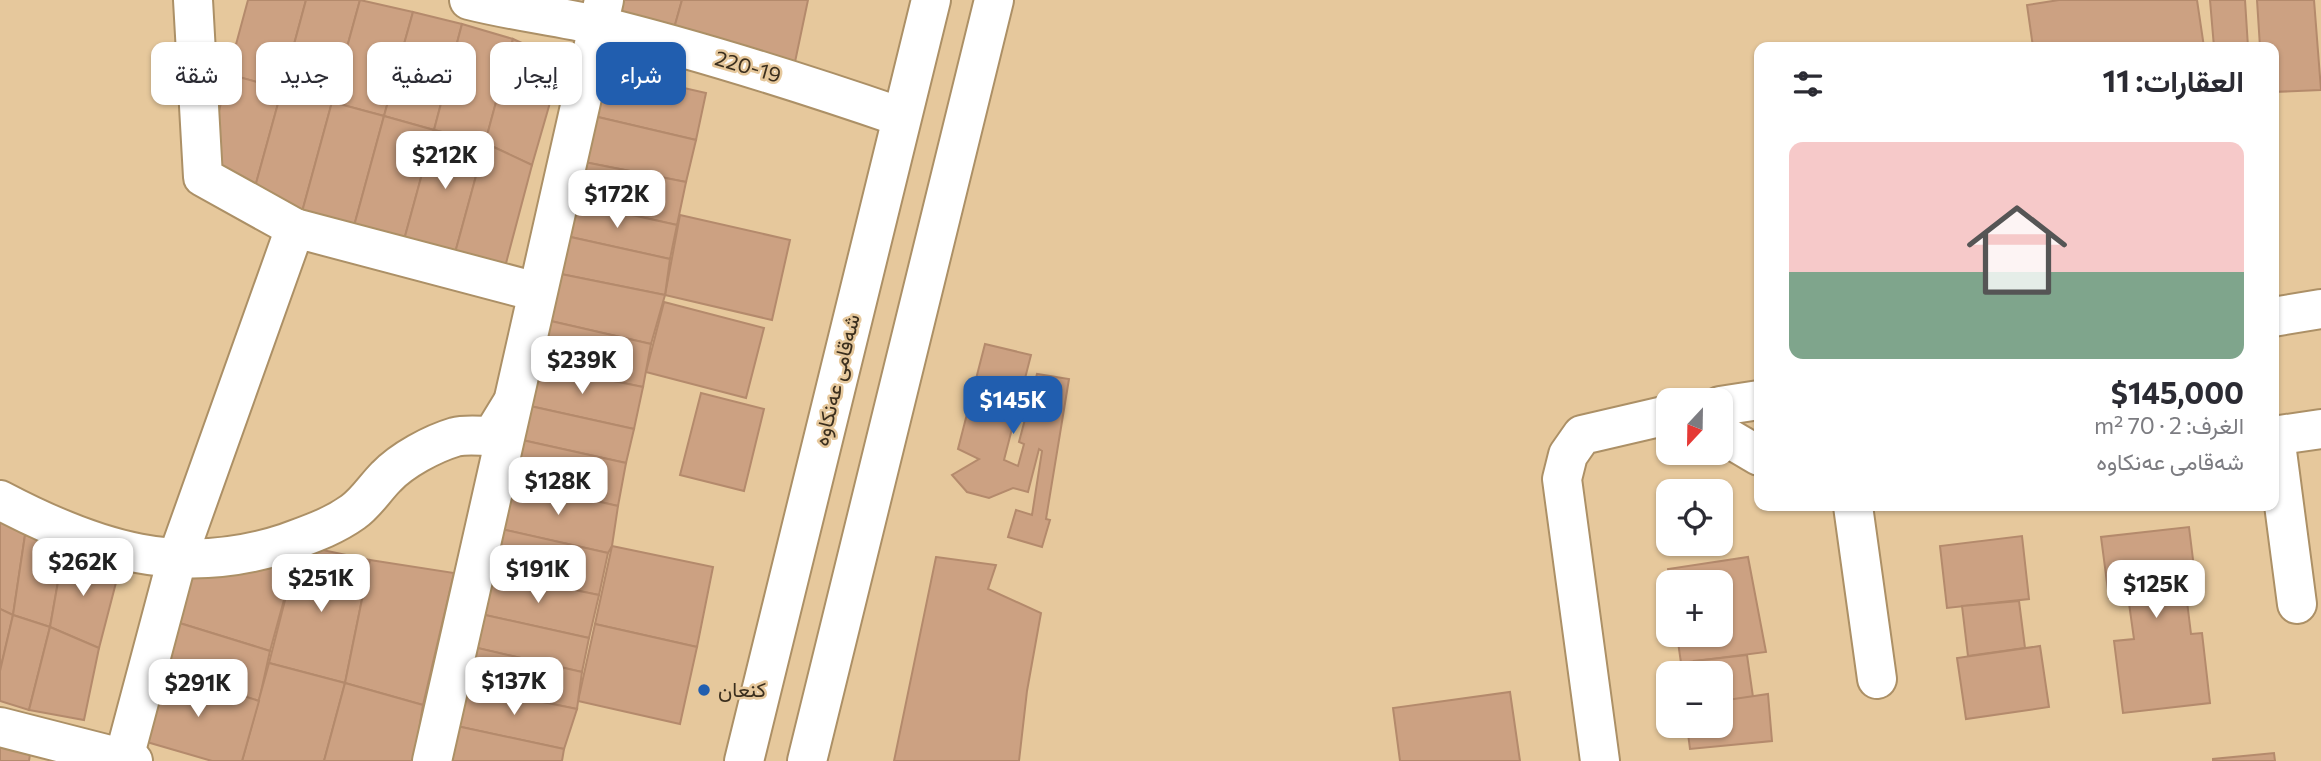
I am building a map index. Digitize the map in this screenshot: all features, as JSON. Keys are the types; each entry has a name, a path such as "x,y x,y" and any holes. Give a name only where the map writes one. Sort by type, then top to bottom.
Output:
{"main road":[{"path":"193,0 203,177 295,228 537,292"},
{"name":"220-19","path":"469,0 601,13 901,117"},
{"name":"شەقامی عەنکاوە","path":"744,761 931,0"},
{"path":"807,761 994,0"},
{"path":"432,761 601,13"},
{"path":"0,727 129,760 177,559 295,228"},
{"path":"2279,316 2321,309"},
{"path":"1733,404 1754,401"},
{"path":"0,500 54,528 145,555 177,559 232,558 326,529 356,510 389,474 415,455 456,436 492,436 513,402"},
{"path":"1600,761 1562,479 1567,455 1582,435 1656,418"},
{"path":"2279,435 2321,429"},
{"path":"1733,441 1754,453"},
{"path":"2279,473 2297,604"},
{"path":"1854,511 1877,679"}],"building":[{"path":"248,0 306,0 295,42 256,42 256,82 242,78 242,42 237,42"},
{"path":"306,0 360,0 348,42 295,42"},
{"path":"360,0 413,12 405,42 367,42 367,105 387,105 384,116 343,105 353,105 353,42 348,42"},
{"path":"622,0 682,0 673,32 619,17"},
{"path":"682,0 808,0 795,62 673,32"},
{"path":"2059,0 2197,0 2203,42 2032,42 2027,5"},
{"path":"2210,0 2245,0 2248,42 2214,42"},
{"path":"2257,0 2314,0 2321,90 2279,92 2279,42 2260,42"},
{"path":"413,12 462,24 457,42 405,42"},
{"path":"462,24 513,39 512,42 490,42 490,105 495,105 485,143 434,130 441,105 476,105 476,42 457,42"},
{"path":"596,68 596,105 686,105 686,88 706,93 696,140 585,114"},
{"path":"242,78 256,82 256,105 278,105 252,198 203,177 220,105 242,105"},
{"path":"278,105 331,105 302,212 252,198"},
{"path":"331,105 343,105 384,116 354,226 302,212"},
{"path":"387,105 441,105 434,130 384,116"},
{"path":"495,105 549,105 532,165 485,143"},
{"path":"585,114 696,140 686,182 574,160"},
{"path":"384,116 434,130 404,240 354,226"},
{"path":"434,130 485,143 455,253 404,240"},
{"path":"485,143 532,165 505,267 455,253"},
{"path":"574,160 686,182 677,225 564,200"},
{"path":"564,200 677,225 670,259 557,234"},
{"path":"680,215 790,240 772,320 665,295"},
{"path":"557,234 670,259 665,295 551,272"},
{"path":"551,272 665,295 651,344 542,319"},
{"path":"664,302 764,328 746,398 646,372"},
{"path":"542,319 651,344 643,387 530,364"},
{"path":"985,344 1031,355 1004,460 1018,466 1024,444 1019,442 1037,374 1069,379 1046,519 1050,520 1042,547 1008,537 1016,510 1032,515 1042,451 1039,449 1028,492 1013,488 989,498 967,492 952,475 979,459 958,449"},
{"path":"530,364 643,387 634,429 521,404"},
{"path":"701,393 764,409 744,491 680,475"},
{"path":"521,404 634,429 626,463 513,438"},
{"path":"513,438 626,463 618,506 508,481"},
{"path":"508,481 618,506 612,546 608,553 497,528"},
{"path":"0,520 25,535 13,615 0,609"},
{"path":"2189,527 2196,584 2185,585 2191,634 2202,633 2210,703 2123,713 2114,641 2134,639 2128,596 2109,598 2101,537"},
{"path":"497,528 608,553 599,595 486,572"},
{"path":"25,535 64,548 50,627 13,615"},
{"path":"2022,536 2029,599 1947,608 1940,546"},
{"path":"299,545 270,651 173,621 189,576"},
{"path":"299,545 370,560 345,683 269,663"},
{"path":"612,546 713,567 697,647 595,624"},
{"path":"64,548 119,571 99,648 50,627"},
{"path":"936,557 996,565 988,589 1041,613 1027,691 1019,761 894,761"},
{"path":"1748,557 1766,652 1681,661 1679,647 1733,647 1733,570 1668,569"},
{"path":"370,560 454,573 423,705 345,683"},
{"path":"486,572 599,595 589,638 476,613"},
{"path":"2019,601 2025,648 1968,656 1962,606"},
{"path":"0,609 13,615 0,671"},
{"path":"476,613 589,638 582,672 469,646"},
{"path":"13,615 50,627 29,710 0,701 0,671"},
{"path":"173,621 270,651 259,701 158,669"},
{"path":"595,624 697,647 680,724 578,701"},
{"path":"50,627 99,648 84,720 29,710"},
{"path":"469,646 582,672 577,709 463,686"},
{"path":"2040,646 2049,707 1966,719 1957,658"},
{"path":"1747,655 1753,697 1733,699 1733,661 1694,661"},
{"path":"269,663 345,683 324,761 242,761"},
{"path":"158,669 259,701 242,761 212,761 140,740"},
{"path":"345,683 423,705 414,761 324,761"},
{"path":"463,686 577,709 564,749 452,725"},
{"path":"1510,692 1520,761 1400,761 1393,708"},
{"path":"1768,694 1772,741 1690,749 1689,738 1733,738 1733,699"},
{"path":"452,725 564,749 562,761 443,761"},
{"path":"0,735 32,741 29,761 0,761"},
{"path":"2274,753 2275,761 2213,761 2213,759"}],"place":[{"name":"كنعان","path":"704,690"}]}
